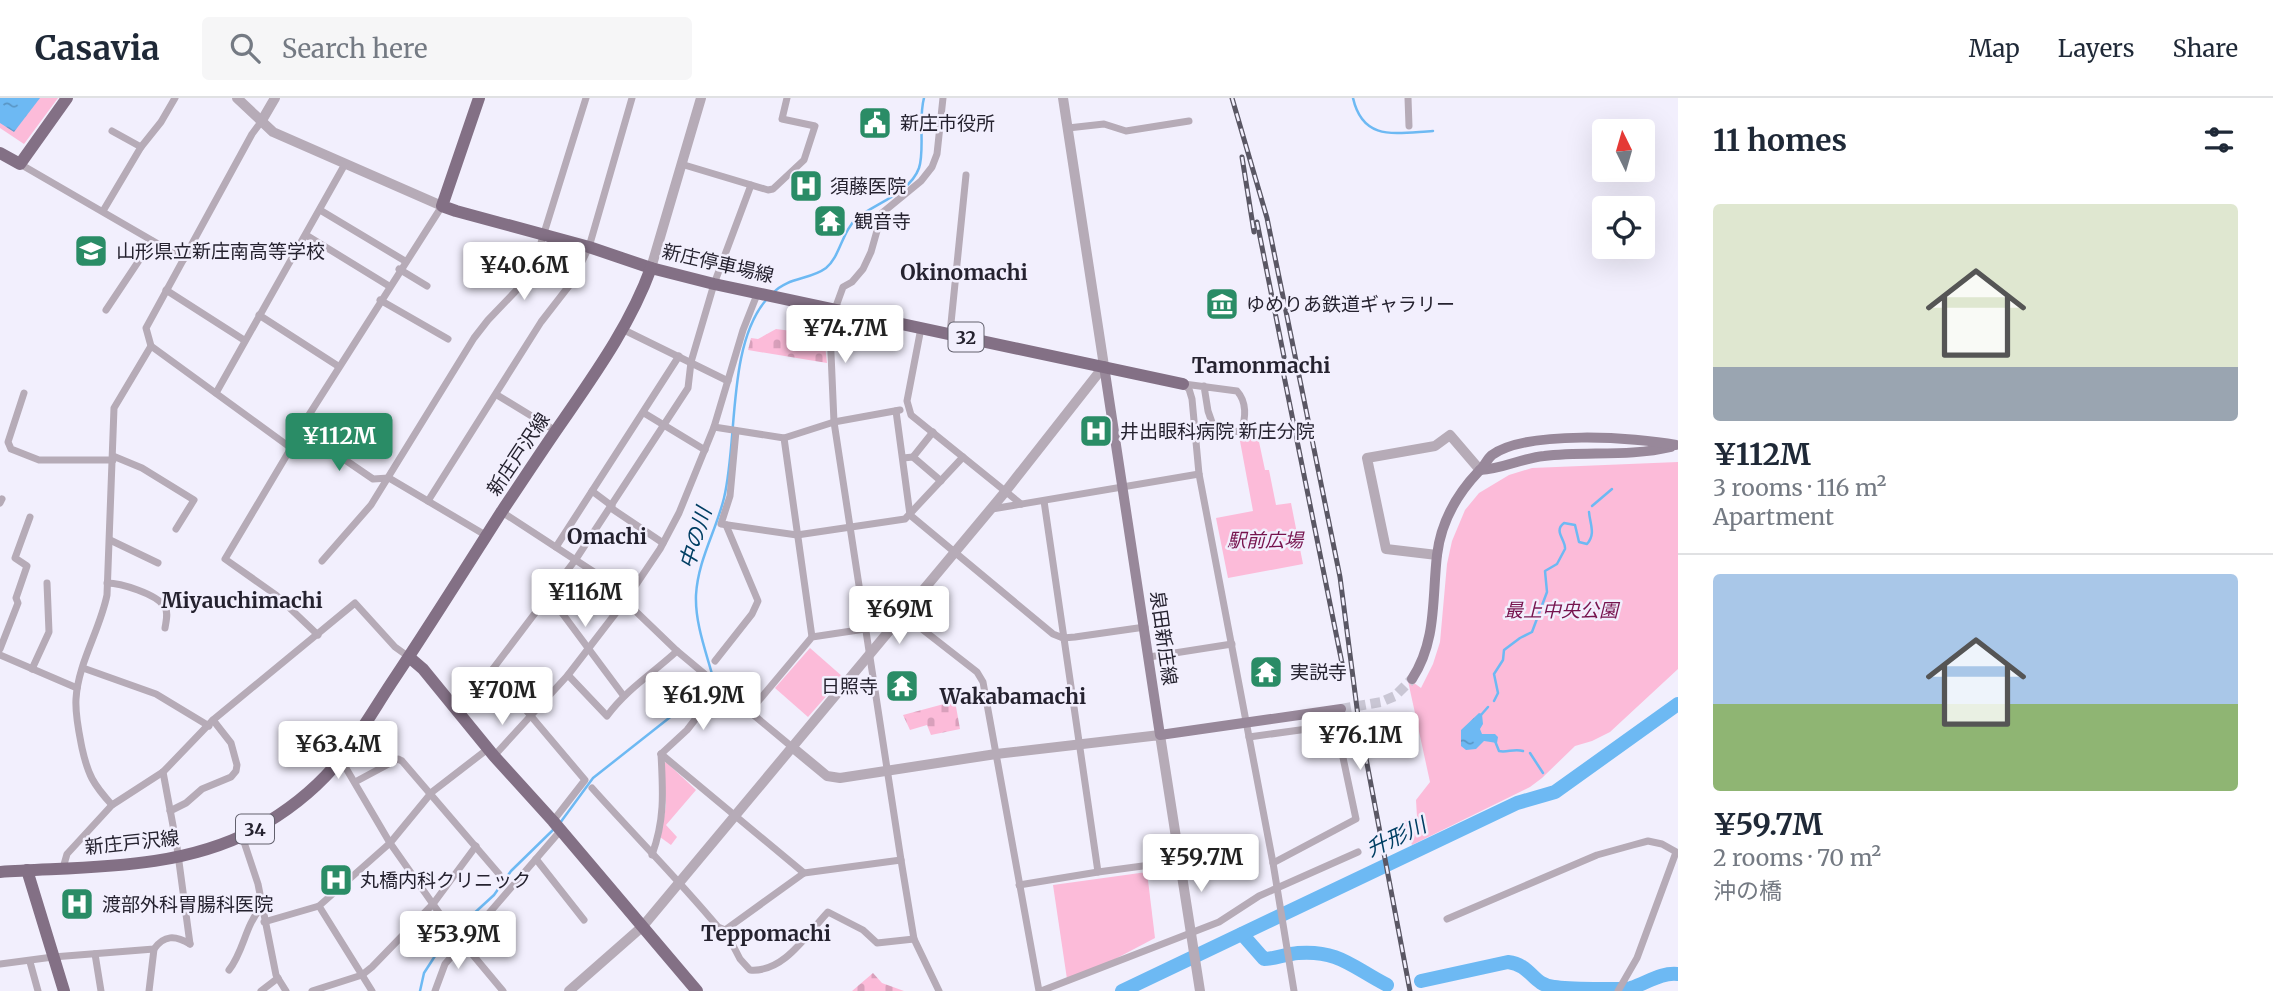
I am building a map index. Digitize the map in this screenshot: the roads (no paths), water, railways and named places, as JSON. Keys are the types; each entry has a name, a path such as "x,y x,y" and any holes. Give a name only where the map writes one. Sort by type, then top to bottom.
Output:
{"main road":[{"path":"0,153 20,164 67,98"},
{"path":"442,206 479,98"},
{"name":"新庄停車場線","path":"442,206 714,284 1183,384"},
{"name":"新庄戸沢線","path":"0,872 140,864 207,849 242,836 296,803 322,779 341,758 555,431 605,360 644,287 651,268"},
{"name":"泉田新庄線","path":"1104,366 1160,735"},
{"path":"1412,679 1426,653 1432,631 1437,555 1449,512 1460,491 1491,455 1518,444 1541,441 1647,439 1677,445"},
{"path":"1480,470 1499,469 1524,459 1542,456 1649,452 1677,445"},
{"path":"409,657 423,669 697,991"},
{"path":"1160,735 1341,709"},
{"path":"27,870 64,991"}],"street":[{"path":"103,211 141,147 161,122 175,98"},
{"path":"237,98 273,132 442,206 338,366 225,559 275,595 318,635"},
{"path":"275,98 252,134 146,328 151,346 291,448"},
{"path":"322,561 371,505 474,338 531,275 586,98"},
{"path":"428,501 541,323 572,282 589,247 632,98"},
{"path":"651,268 701,98"},
{"path":"681,164 768,190 773,189 804,160 815,126 782,119 787,98"},
{"path":"939,991 914,939 901,860 834,422 832,309 843,287 852,282 863,269 871,252 882,213 921,181 932,167 937,154 943,98"},
{"path":"569,991 643,926 680,883 870,657 1104,366 1063,98"},
{"path":"1408,98 1409,126"},
{"path":"1068,128 1104,124 1126,131 1189,121"},
{"path":"112,131 141,147"},
{"path":"20,164 184,258"},
{"path":"215,393 345,164"},
{"path":"950,333 966,175"},
{"path":"454,705 492,670 545,601 612,507 688,388 691,362 714,284 751,185"},
{"path":"320,210 405,261"},
{"path":"306,235 389,286"},
{"path":"106,310 152,241"},
{"path":"399,269 427,286"},
{"path":"166,290 244,340"},
{"path":"264,922 319,906 390,842 432,792 491,752 531,717 568,675 625,601 679,513 714,427 743,330 766,294"},
{"path":"380,300 448,339"},
{"path":"259,315 338,366"},
{"path":"921,328 907,408 911,415 1021,504"},
{"path":"622,329 728,382"},
{"path":"112,805 96,788 85,764 76,709 77,688 103,616 110,540 114,408 151,346"},
{"path":"556,547 679,356"},
{"path":"1183,384 1226,388 1237,391 1241,395 1245,414 1241,431 1215,431 1204,386"},
{"path":"1183,384 1189,389 1192,399 1199,474 1273,863 1294,991"},
{"path":"24,393 8,442 11,449 39,460 113,458 142,468 194,500 176,529"},
{"path":"497,395 555,431"},
{"path":"714,427 784,438 834,422 907,408"},
{"path":"896,411 910,515 1044,627 1063,638 1145,627"},
{"path":"644,413 705,450"},
{"path":"300,429 373,479 389,478 487,536"},
{"path":"733,431 730,496 721,524 797,535 905,519 963,457"},
{"path":"914,457 933,432"},
{"path":"1437,555 1386,549 1367,458 1435,446 1450,435 1480,470"},
{"path":"784,438 812,637"},
{"path":"902,458 914,457 942,481"},
{"path":"991,509 1199,474"},
{"path":"592,491 663,543"},
{"path":"1044,501 1098,872"},
{"path":"502,512 597,574 677,651 827,776 841,778 996,754 1160,735 1200,991"},
{"path":"0,649 18,603 16,598 27,566 15,558 30,517"},
{"path":"715,661 752,614 758,601 726,525"},
{"path":"110,540 158,563"},
{"path":"32,669 49,632 47,583"},
{"path":"107,583 130,587 164,604 167,610 165,628"},
{"path":"545,601 562,613 623,695"},
{"path":"63,868 67,854 112,805 163,772 211,723 355,604 395,647 409,657"},
{"path":"904,615 984,681 1040,991 1219,922 1259,896 1278,891 1358,852"},
{"path":"750,711 812,637 865,629"},
{"path":"1149,657 1232,644"},
{"path":"568,675 607,716 623,695 654,673 677,651"},
{"path":"0,655 77,688"},
{"path":"83,668 156,694 211,723 231,743 237,765 231,777 202,789 186,803 170,811"},
{"path":"435,991 445,964 462,941 536,859 586,780 492,670"},
{"path":"661,754 687,730 718,684"},
{"path":"1249,737 1329,726 1333,728 1338,734 1356,819 1273,863"},
{"path":"661,754 804,873"},
{"path":"652,855 661,828 664,806 661,754"},
{"path":"341,758 390,842 433,904 503,991"},
{"path":"355,782 398,760 402,761 432,792 499,874"},
{"path":"149,991 155,949 160,941 169,937 182,939 190,944 163,772"},
{"path":"592,788 718,927 725,930 740,959 750,970 760,971 781,962 828,912 863,930 877,943 914,939"},
{"path":"242,836 258,884 278,978 286,991"},
{"path":"1447,919 1609,852 1648,841 1662,844 1678,853 1637,958 1620,988"},
{"path":"312,991 362,975 433,904 476,846"},
{"path":"536,859 584,920"},
{"path":"725,930 804,873 901,860"},
{"path":"1019,885 1180,861"},
{"path":"319,906 372,991"},
{"path":"229,970 236,961 254,916 261,908"},
{"path":"0,964 155,949"},
{"path":"95,954 101,991"},
{"path":"30,962 38,991"},
{"path":"261,991 278,978"}],"water":[{"path":"0,98 40,98 14,132 0,123"},
{"path":"1479,713 1482,714 1482,734 1495,734 1498,737 1497,743 1484,741 1476,749 1466,750 1461,746 1461,730"}],"waterway":[{"name":"中の川","path":"773,293 785,284 826,268 835,257 852,223 900,191 915,177 921,161 924,98"},
{"path":"1353,98 1358,112 1373,128 1394,133 1433,131"},
{"name":"中の川","path":"560,823 593,778 702,692 712,674 697,615 697,582 724,498 739,368 745,342 754,319 766,300"},
{"path":"1592,506 1612,489"},
{"path":"1494,701 1498,693 1494,674 1503,660 1504,650 1532,632 1547,592 1545,571 1557,564 1565,549 1561,526 1564,523 1575,525 1579,542 1587,544 1592,533 1589,512"},
{"name":"升形川","path":"1122,991 1517,803 1555,792 1678,704"},
{"path":"1481,715 1488,707"},
{"path":"1495,741 1499,751 1523,751"},
{"path":"1530,753 1543,773"},
{"name":"中の川","path":"420,991 424,973 446,939 494,895 511,871 555,828"},
{"path":"1242,934 1264,959 1298,953 1324,954 1345,961 1387,985"},
{"path":"1421,981 1508,962 1522,967 1541,983 1561,988 1631,988 1660,976 1678,974"}],"tunnel":[{"path":"1341,709 1381,702 1395,696 1412,679"}],"railway":[{"path":"1232,98 1267,218 1340,577 1358,716 1410,991"},
{"path":"1242,157 1254,232"},
{"path":"1257,222 1284,357"},
{"path":"1283,371 1343,668"}],"place":[{"name":"新庄市役所","path":"875,123"},
{"name":"須藤医院","path":"806,186"},
{"name":"観音寺","path":"830,221"},
{"name":"山形県立新庄南高等学校","path":"91,251"},
{"name":"ゆめりあ鉄道ギャラリー","path":"1222,304"},
{"name":"井出眼科病院 新庄分院","path":"1096,431"},
{"name":"実説寺","path":"1266,672"},
{"name":"日照寺","path":"902,686"},
{"name":"丸橋内科クリニック","path":"336,880"},
{"name":"渡部外科胃腸科医院","path":"77,904"}],"district":[{"name":"Okinomachi","path":"964,272"},
{"name":"Tamonmachi","path":"1261,365"},
{"name":"Omachi","path":"607,536"},
{"name":"Miyauchimachi","path":"242,600"},
{"name":"Wakabamachi","path":"1013,696"},
{"name":"Teppomachi","path":"766,933"}],"park label":[{"name":"駅前広場","path":"1265,540"},
{"name":"最上中央公園","path":"1561,610"}]}
